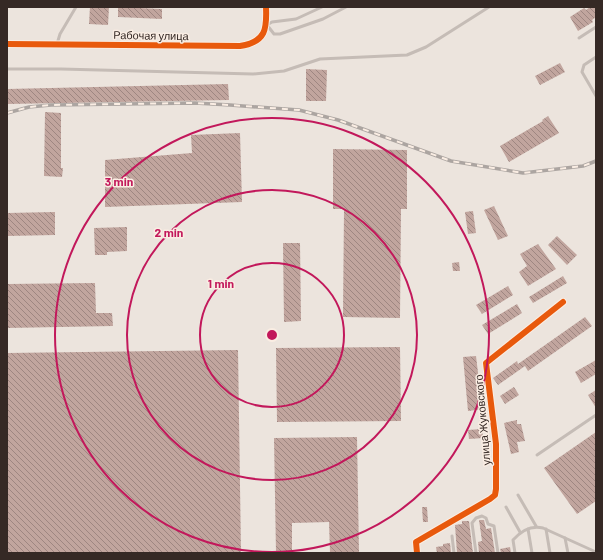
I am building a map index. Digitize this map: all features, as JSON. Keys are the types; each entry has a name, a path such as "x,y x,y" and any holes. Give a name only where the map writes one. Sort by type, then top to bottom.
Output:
{"street":[{"path":"266,7 267,25"},
{"name":"Рабочая улица","path":"7,44 240,46 257,40 264,32 267,25"},
{"name":"улица Жуковского","path":"417,553 416,542 495,495 496,444 486,362 564,302"}],"lane":[{"path":"57,44 60,34 76,7"},
{"path":"322,7 296,19 272,22 267,25 274,34 280,34 323,19 346,7"},
{"path":"7,69 253,74 284,71 320,59 407,55 426,47 489,7"},
{"path":"579,38 596,27"},
{"path":"596,57 584,65 582,72 596,96"},
{"path":"537,455 596,415"},
{"path":"518,495 536,526"},
{"path":"506,507 520,532"},
{"path":"476,553 472,523 476,518 482,516 486,518 488,524 494,526 498,553"},
{"path":"515,553 513,540 520,532 536,526 546,529 596,552"},
{"path":"528,529 532,553"},
{"path":"546,529 550,553"},
{"path":"452,536 454,553"},
{"path":"564,538 568,553"}],"building":[{"path":"90,7 109,7 108,25 89,24"},
{"path":"118,7 162,9 162,19 118,17"},
{"path":"590,7 596,7 596,17 592,20 593,22 578,31 570,17 584,8 586,10"},
{"path":"560,63 565,72 540,85 535,76"},
{"path":"306,69 327,70 326,101 306,101"},
{"path":"228,84 229,100 7,104 7,89"},
{"path":"45,112 61,113 62,177 44,176"},
{"path":"548,116 559,133 509,162 500,146 543,121 542,120"},
{"path":"240,133 242,202 105,207 105,160 192,153 191,135"},
{"path":"333,149 407,150 407,209 401,209 400,318 343,317 344,209 333,209"},
{"path":"494,206 508,236 498,240 484,210"},
{"path":"473,211 476,233 468,234 465,212"},
{"path":"55,212 55,235 7,236 7,213"},
{"path":"127,227 127,251 107,252 107,255 95,255 94,228"},
{"path":"557,236 577,255 567,265 548,245"},
{"path":"283,243 300,243 301,321 284,322"},
{"path":"538,244 556,269 528,286 519,272 527,266 520,254"},
{"path":"459,262 460,271 453,271 452,263"},
{"path":"563,276 567,283 533,303 529,297"},
{"path":"95,283 96,313 112,313 113,326 7,328 7,284"},
{"path":"508,286 513,295 482,314 476,305"},
{"path":"517,304 522,313 488,334 482,325"},
{"path":"585,317 592,326 528,371 525,366 498,385 493,378 517,361 518,364"},
{"path":"400,347 401,421 277,422 276,348"},
{"path":"238,350 241,553 7,553 7,353"},
{"path":"476,356 479,381 481,381 484,409 468,411 463,357"},
{"path":"596,360 596,374 581,383 575,372"},
{"path":"514,387 519,395 505,404 500,396"},
{"path":"596,390 596,408 588,395"},
{"path":"517,420 517,424 521,424 525,441 517,442 519,452 511,454 504,423"},
{"path":"482,429 483,438 469,439 468,430"},
{"path":"596,432 596,501 577,514 544,468"},
{"path":"357,437 359,553 330,553 329,522 292,523 292,553 276,553 274,438"},
{"path":"422,507 427,507 428,522 423,522"},
{"path":"479,520 484,520 486,529 491,528 495,553 479,553 478,542 482,541"},
{"path":"462,521 469,521 473,553 457,553 455,525 462,524"},
{"path":"450,543 451,553 437,553 436,547"},
{"path":"510,547 511,553 501,553 500,549"}],"railway":[{"path":"7,113 29,107 51,105 195,103 299,110 338,120 451,161 523,173 583,166 596,161"}],"cycle path":[{"path":"7,44 240,46 249,44 260,38 265,28 266,7"},
{"path":"417,553 416,542 495,495 496,444 486,363 563,302"}]}
